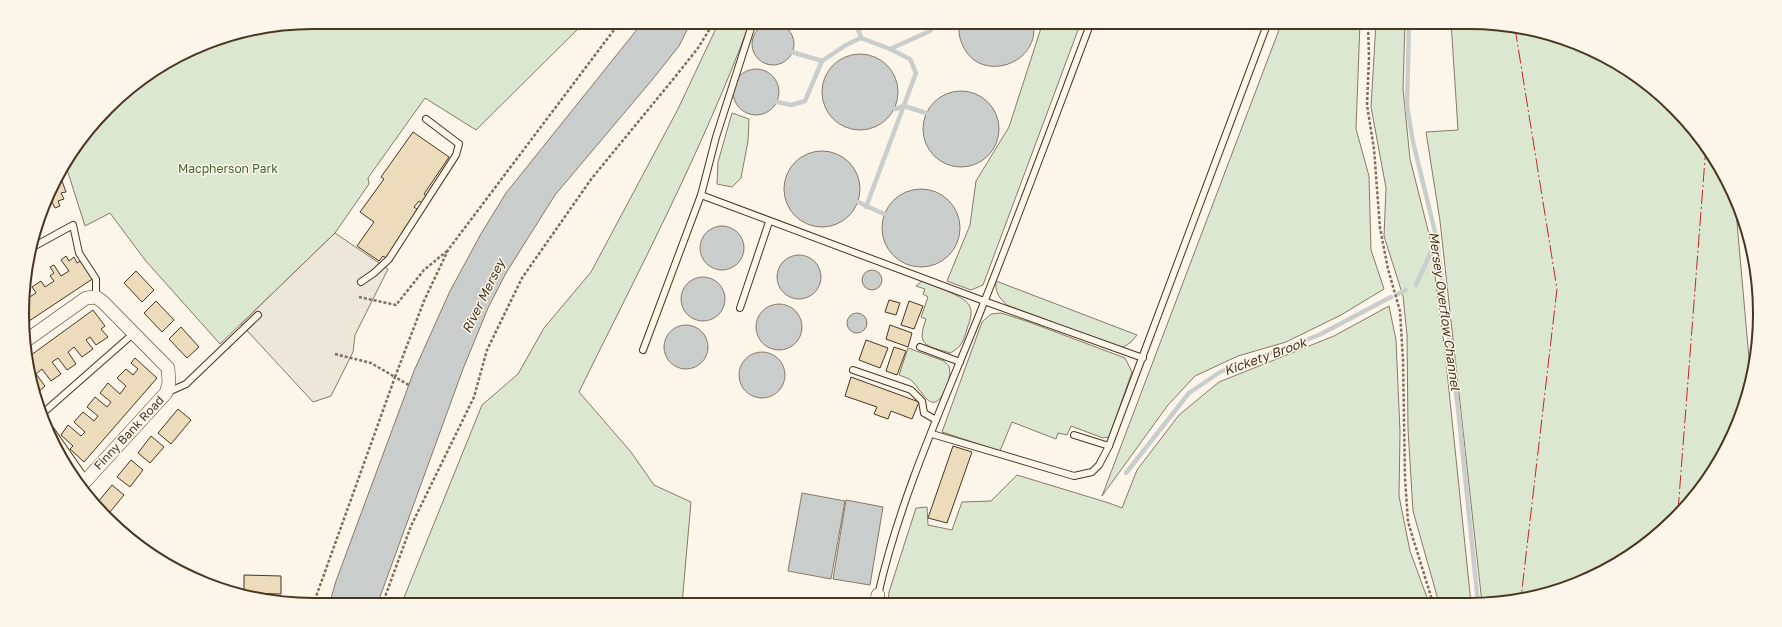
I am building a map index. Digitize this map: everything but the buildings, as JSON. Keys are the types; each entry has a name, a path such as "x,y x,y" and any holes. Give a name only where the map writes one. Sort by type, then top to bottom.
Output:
{"street":[{"name":"Finny Bank Road","path":"84,482 166,393 169,383 168,368 134,333 91,297"},
{"path":"30,338 91,297"}],"lane":[{"path":"643,350 701,195 716,137 751,29"},
{"path":"877,598 886,558 900,515 1088,29"},
{"path":"932,434 1074,476 1092,472 1099,465 1109,446 1143,358 1265,29"},
{"path":"361,282 374,273 389,259 456,155 459,144 426,120"},
{"path":"701,195 769,222 1143,358"},
{"path":"740,308 769,222"},
{"path":"38,244 72,225 79,253 96,279 91,297"},
{"path":"166,393 186,384 258,315"},
{"path":"46,410 134,333"},
{"path":"920,347 960,362"},
{"path":"853,370 911,390 922,401 924,413 936,420"},
{"path":"1074,435 1109,446"}],"path":[{"path":"316,598 424,300 448,250 615,29"},
{"path":"385,598 411,526 474,397 487,350 522,278 592,178 698,48 710,29"},
{"path":"1368,29 1369,58 1367,105 1374,149 1380,228 1388,269 1400,311 1403,360 1405,478 1408,522 1431,598"},
{"path":"359,297 396,305 424,270 448,250"},
{"path":"335,354 371,363 410,385"}],"green space":[{"name":"Macpherson Park","path":"314,29 578,29 476,130 425,98 368,178 369,184 335,233 220,344 145,260 110,213 85,226 67,170 88,140 112,112 155,77 188,58 222,44 258,34 276,31"},
{"path":"716,29 747,29 732,69 691,163 579,392 631,452 654,485 691,502 683,598 404,598 482,405 518,374 544,328 591,272 678,109"},
{"path":"1041,29 1078,29 983,285 971,290 947,281 970,225 976,181 1009,127"},
{"path":"1279,29 1360,29 1356,129 1369,176 1371,250 1384,289 1341,315 1286,342 1238,356 1195,376 1168,405 1102,496"},
{"path":"1376,29 1405,29 1403,89 1410,159 1430,238 1445,352 1470,598 1438,598 1413,511 1408,429 1407,335 1403,296 1384,236 1386,188 1371,107"},
{"path":"1451,29 1506,31 1524,34 1560,44 1594,58 1611,67 1642,88 1670,112 1694,140 1715,171 1737,219 1749,361 1738,405 1724,439 1715,456 1694,487 1670,515 1627,550 1594,569 1560,583 1524,593 1506,596 1481,597 1440,221 1426,132 1458,130"},
{"path":"732,113 749,119 748,141 741,178 732,187 717,184 718,162"},
{"path":"922,281 961,298 969,305 971,317 966,333 957,349 950,353 929,346 925,344 923,340 923,328 926,319 921,317 928,297 923,294 925,289 916,286"},
{"path":"996,281 1137,335 1131,342 1122,348 1007,305 998,294"},
{"path":"1389,306 1396,340 1400,432 1399,496 1410,551 1427,598 888,598 889,592 916,508 927,507 928,525 952,530 962,502 991,501 1017,475 1122,508 1137,470 1179,415 1219,382 1334,336"},
{"path":"1001,313 1125,358 1132,372 1109,437 1103,438 1071,426 1067,435 1058,433 1056,439 1012,422 1000,451 942,432 982,322 991,314"},
{"path":"908,348 944,361 949,366 950,375 948,384 941,398 936,402 928,400 912,381 899,375"}],"shaded area":[{"path":"335,233 388,269 355,335 353,352 331,396 313,402 241,324"}],"water":[{"name":"River Mersey","path":"637,29 688,29 679,46 652,80 555,195 506,273 488,308 463,369 380,598 331,598 414,371 450,291 482,232 506,193"},
{"path":"758,29 788,29 794,44 792,52 788,59 773,65 758,59 752,44"},
{"path":"959,29 1033,29 1033,36 1028,49 1020,58 1008,64 995,66 983,64 972,58 963,46"},
{"path":"860,54 875,57 887,65 895,77 898,92 895,107 887,119 875,127 860,130 845,127 833,119 825,107 822,92 825,77 833,65 845,57"},
{"path":"751,69 761,69 769,73 775,79 779,87 779,97 775,105 769,111 761,115 751,115 743,111 737,105 733,97 733,87 737,79 743,73"},
{"path":"961,91 975,94 988,102 996,115 999,129 996,143 988,156 975,164 961,167 947,164 934,156 926,143 923,129 926,115 934,102 947,94"},
{"path":"822,151 836,154 849,162 857,175 860,189 857,203 849,216 836,224 822,227 808,224 795,216 787,203 784,189 787,175 795,162 808,154"},
{"path":"921,189 936,192 949,200 957,213 960,228 957,243 949,256 936,264 921,267 906,264 893,256 885,243 882,228 885,213 893,200 906,192"},
{"path":"722,226 734,230 740,236 744,248 740,260 734,266 722,270 710,266 704,260 700,248 704,236 710,230"},
{"path":"795,255 803,255 815,261 821,273 821,281 815,293 803,299 795,299 783,293 777,281 777,273 783,261"},
{"path":"872,270 879,273 882,280 879,287 872,290 865,287 862,280 865,273"},
{"path":"707,277 712,278 719,283 724,290 724,308 719,315 712,320 699,321 694,320 687,315 682,308 681,295 682,290 687,283 694,278"},
{"path":"779,304 792,308 798,314 802,327 798,340 792,346 779,350 766,346 760,340 756,327 760,314 766,308"},
{"path":"857,313 864,316 867,323 864,330 857,333 850,330 847,323 850,316"},
{"path":"686,325 698,329 704,335 708,347 704,359 698,365 686,369 674,365 668,359 664,347 668,335 674,329"},
{"path":"762,352 775,356 781,362 785,375 781,388 775,394 762,398 749,394 743,388 739,375 743,362 749,356"},
{"path":"802,493 845,501 831,579 788,571"},
{"path":"846,500 883,507 870,585 833,579"}],"waterway":[{"path":"858,29 861,38 890,49 930,31 931,29"},
{"name":"Mersey Overflow Channel","path":"1409,29 1407,106 1413,142 1437,240 1459,417 1477,598"},
{"path":"792,52 822,61 846,45 861,38"},
{"path":"866,207 916,73 910,59 890,49"},
{"path":"777,102 791,105 805,101 822,61"},
{"path":"895,109 904,106 926,113"},
{"path":"858,202 884,214"},
{"name":"Kickety Brook","path":"1416,285 1436,241"},
{"name":"Kickety Brook","path":"1398,294 1406,290"},
{"name":"Kickety Brook","path":"1126,473 1189,393 1220,372 1319,335 1391,297"}],"power":[{"path":"1516,33 1557,289 1522,593"},
{"path":"1678,505 1705,155"}]}
